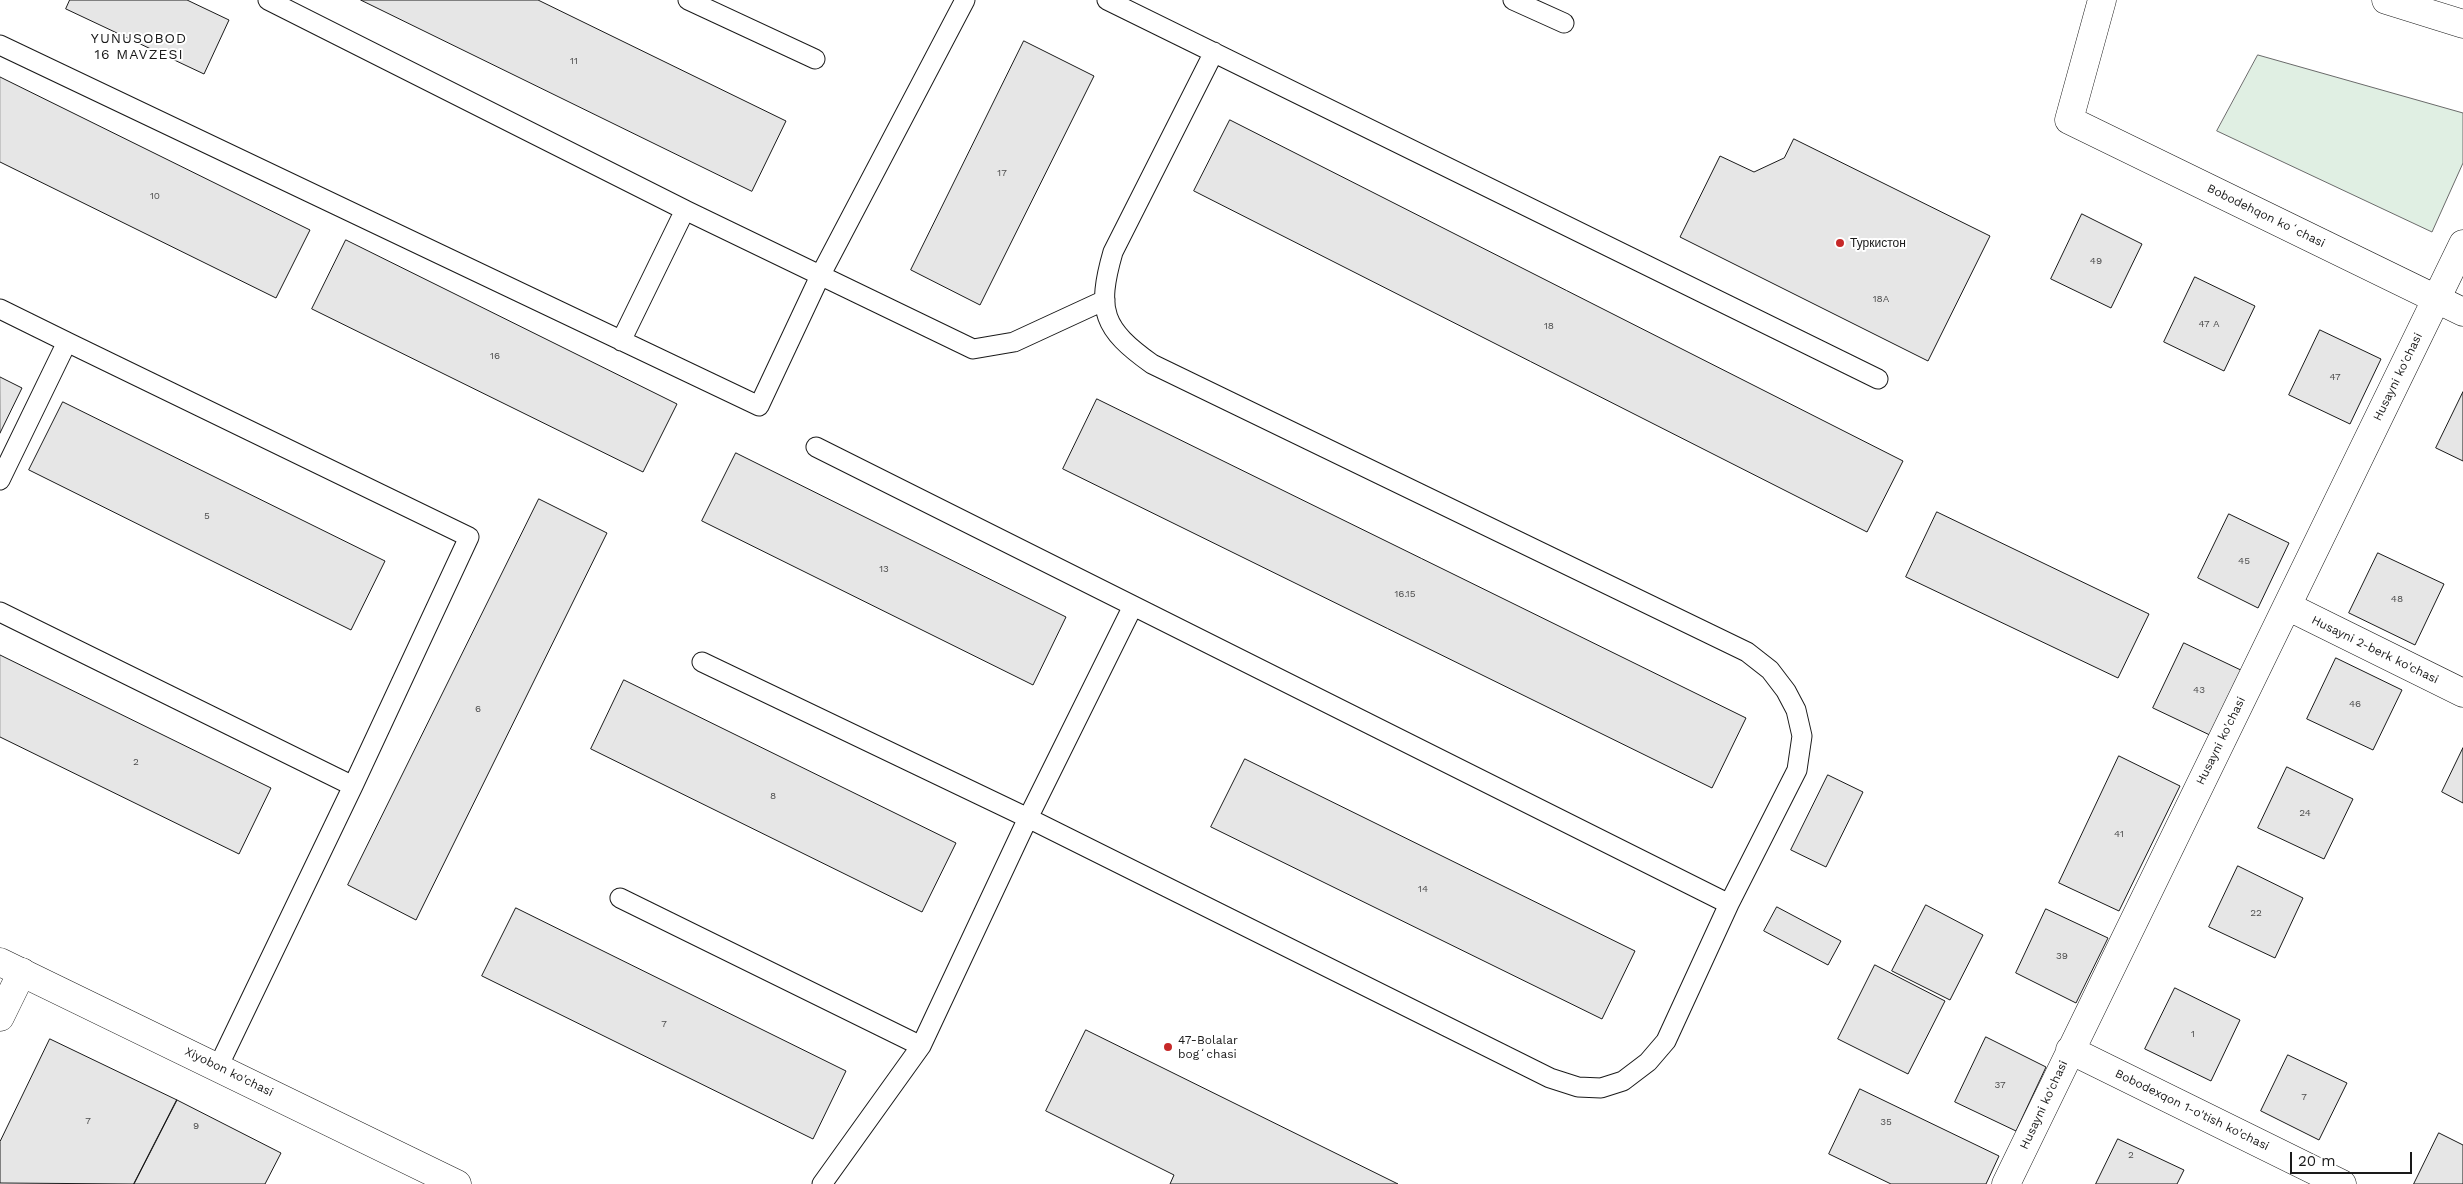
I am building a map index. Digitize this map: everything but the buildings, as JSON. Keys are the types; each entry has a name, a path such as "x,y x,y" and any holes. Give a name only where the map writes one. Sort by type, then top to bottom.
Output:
{"main road":[{"name":"Bobodehqon koʻchasi","path":"2102,0 2069,120 2463,312"},
{"path":"2386,0 2463,24"},
{"name":"Husayni ko'chasi","path":"2006,1184 2463,244"},
{"name":"Husayni 2-berk ko'chasi","path":"2287,606 2463,693"},
{"path":"0,1017 11,967"},
{"name":"Xiyobon ko'chasi","path":"11,967 457,1184"},
{"name":"Bobodexqon 1-o'tish ko'chasi","path":"2070,1050 2342,1184"}],"lane":[{"path":"268,0 684,210 973,349 1014,342 1105,300"},
{"path":"688,0 815,59"},
{"path":"0,45 759,406 820,276 965,0"},
{"path":"1107,0 1878,379"},
{"path":"1513,0 1564,23"},
{"path":"702,662 1028,818 1550,1078 1578,1087 1601,1088 1623,1081 1648,1062 1666,1041 1729,904 1797,770 1802,736 1796,710 1786,691 1770,670 1747,652 1152,364 1126,345 1110,325 1105,300 1106,276 1113,252 1214,52"},
{"path":"621,341 684,210"},
{"path":"0,309 469,537 353,786 218,1067"},
{"path":"0,480 67,342"},
{"path":"816,447 1729,904"},
{"path":"822,1184 921,1046 1028,818 1133,606"},
{"path":"0,612 353,786"},
{"path":"620,898 921,1046"}],"green space":[{"path":"2258,55 2463,113 2463,163 2432,232 2217,131"}],"place":[{"name":"Туркистон","path":"1840,243"},
{"name":"47-Bolalar bogʻchasi","path":"1168,1047"}],"district":[{"name":"YUNUSOBOD 16 MAVZESI","path":"139,48"}]}
